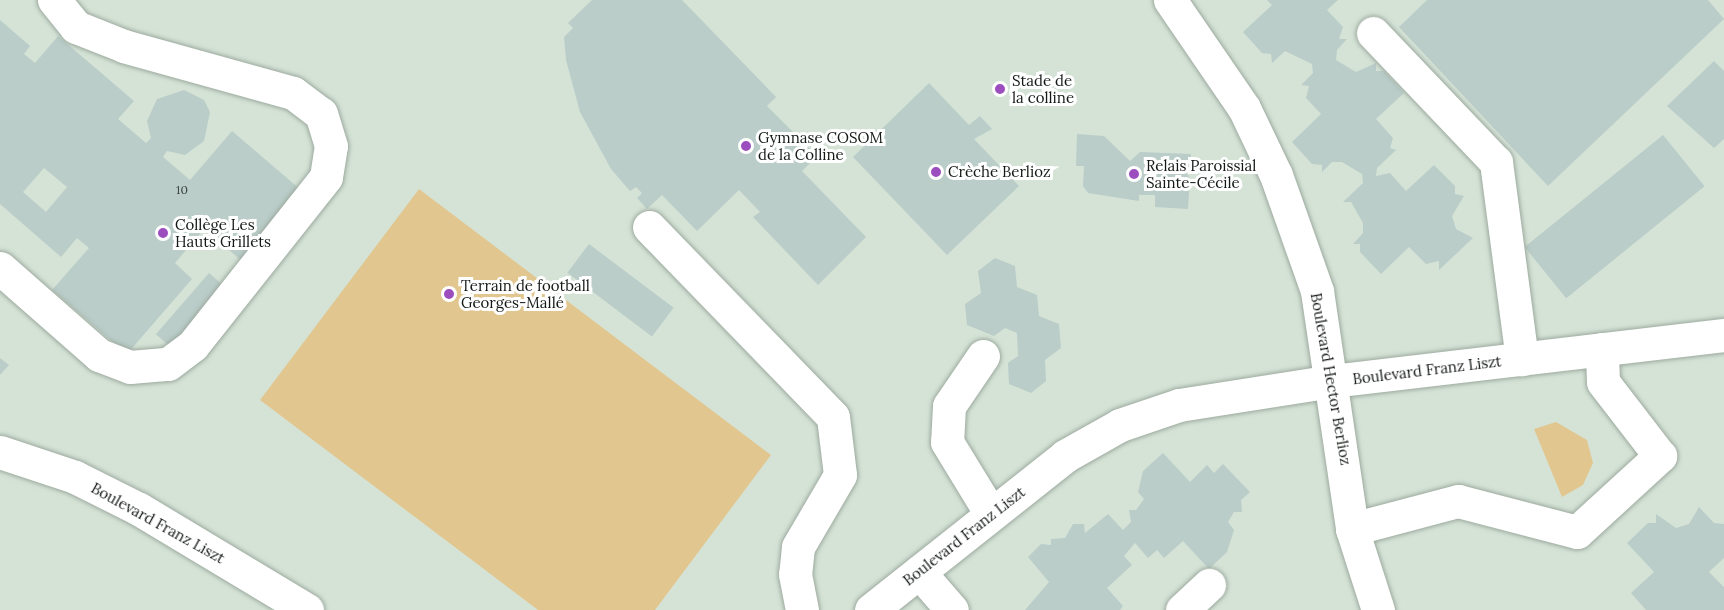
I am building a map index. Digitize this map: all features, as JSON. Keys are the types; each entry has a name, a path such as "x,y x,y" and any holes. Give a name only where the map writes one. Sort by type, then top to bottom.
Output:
{"street":[{"path":"0,268 99,355 130,367 168,364 193,345 326,177 331,147 321,114 293,93 124,46 76,27 54,0"},
{"name":"Boulevard Hector Berlioz","path":"1170,0 1244,108 1276,175 1317,291 1352,529 1378,610"},
{"path":"1373,33 1496,162 1522,358"},
{"path":"649,227 833,417 840,475 798,547 795,574 802,610"},
{"name":"Boulevard Franz Liszt","path":"871,610 1065,456 1120,425 1179,405 1332,381 1724,335"},
{"path":"1352,529 1458,501 1577,532 1660,456 1603,382 1602,349"},
{"path":"983,356 949,406 947,442 991,514"},
{"name":"Boulevard Franz Liszt","path":"0,452 75,477 139,508 307,610"},
{"path":"919,572 952,610"},
{"path":"1182,610 1209,585"}],"shaded area":[{"name":"Terrain de football Georges-Mallé","path":"419,189 771,455 655,610 538,610 260,400"},
{"path":"1556,422 1587,440 1593,463 1583,485 1562,497 1534,429"}],"building":[{"name":"Gymnase COSOM de la Colline","path":"592,0 682,0 776,97 767,106 817,156 802,171 866,237 818,285 753,217 760,212 739,190 697,231 662,195 647,209 637,198 642,193 636,187 630,191 611,169 580,112 566,60 564,37 573,28 568,23"},
{"path":"1267,0 1338,0 1327,10 1343,27 1339,39 1347,39 1337,50 1336,60 1356,72 1376,63 1376,71 1384,71 1404,93 1376,119 1393,138 1390,148 1396,150 1377,168 1376,176 1390,173 1406,191 1434,165 1455,186 1455,194 1464,196 1452,216 1456,229 1473,238 1439,270 1439,261 1426,264 1409,247 1381,274 1360,252 1360,244 1353,244 1363,233 1363,223 1351,202 1343,202 1363,183 1362,174 1342,162 1332,162 1322,172 1322,165 1312,164 1292,142 1321,114 1306,98 1309,86 1301,85 1313,73 1312,64 1285,51 1272,63 1271,54 1262,53 1243,32 1272,5"},
{"path":"1427,0 1708,0 1724,19 1548,186 1399,27"},
{"name":"Collège Les Hauts Grillets","path":"0,20 30,46 24,54 35,63 58,36 134,101 118,119 146,143 151,138 147,121 157,99 184,90 204,100 210,112 204,141 185,155 167,151 163,157 190,180 232,131 309,197 248,266 204,229 175,263 192,279 127,354 52,290 89,248 77,238 61,257 0,204","holes":["44,168 67,187 46,212 23,192"]},
{"path":"1714,61 1724,71 1724,139 1714,148 1667,106"},
{"name":"Crèche Berlioz","path":"929,83 969,125 980,116 992,129 974,139 1019,186 947,255 853,157"},
{"name":"Relais Paroissial Sainte-Cécile","path":"1077,134 1104,136 1130,161 1140,152 1191,154 1190,171 1185,171 1190,178 1188,209 1155,207 1155,195 1139,195 1139,201 1088,193 1083,186 1084,166 1076,166"},
{"path":"1663,135 1705,186 1566,298 1525,247"},
{"path":"589,244 674,308 652,337 567,273"},
{"path":"995,258 1015,266 1017,287 1037,295 1039,316 1059,324 1061,348 1045,360 1046,381 1031,393 1009,384 1008,363 1018,356 1017,333 1005,328 994,336 967,325 965,304 981,293 978,271"},
{"path":"209,273 230,291 177,353 156,334"},
{"path":"0,358 9,365 0,375"},
{"path":"1163,453 1190,482 1207,465 1214,473 1223,464 1250,492 1241,500 1242,512 1234,512 1228,522 1234,530 1227,552 1209,569 1183,541 1164,558 1157,550 1148,558 1135,543 1124,556 1132,565 1107,588 1123,606 1120,610 1025,610 1049,582 1028,557 1041,544 1051,545 1051,539 1065,538 1073,524 1084,524 1085,533 1108,514 1123,530 1131,522 1129,510 1136,510 1144,499 1138,492 1143,471"},
{"path":"1699,507 1714,523 1724,524 1724,558 1709,572 1724,587 1724,610 1646,610 1631,593 1654,572 1627,543 1648,523 1656,523 1656,514 1676,528 1689,524"}],"place":[{"name":"Stade de la colline","path":"1000,89"},
{"name":"Gymnase COSOM de la Colline","path":"746,146"},
{"name":"Crèche Berlioz","path":"936,172"},
{"name":"Relais Paroissial Sainte-Cécile","path":"1134,174"},
{"name":"Collège Les Hauts Grillets","path":"163,233"},
{"name":"Terrain de football Georges-Mallé","path":"449,294"}]}
